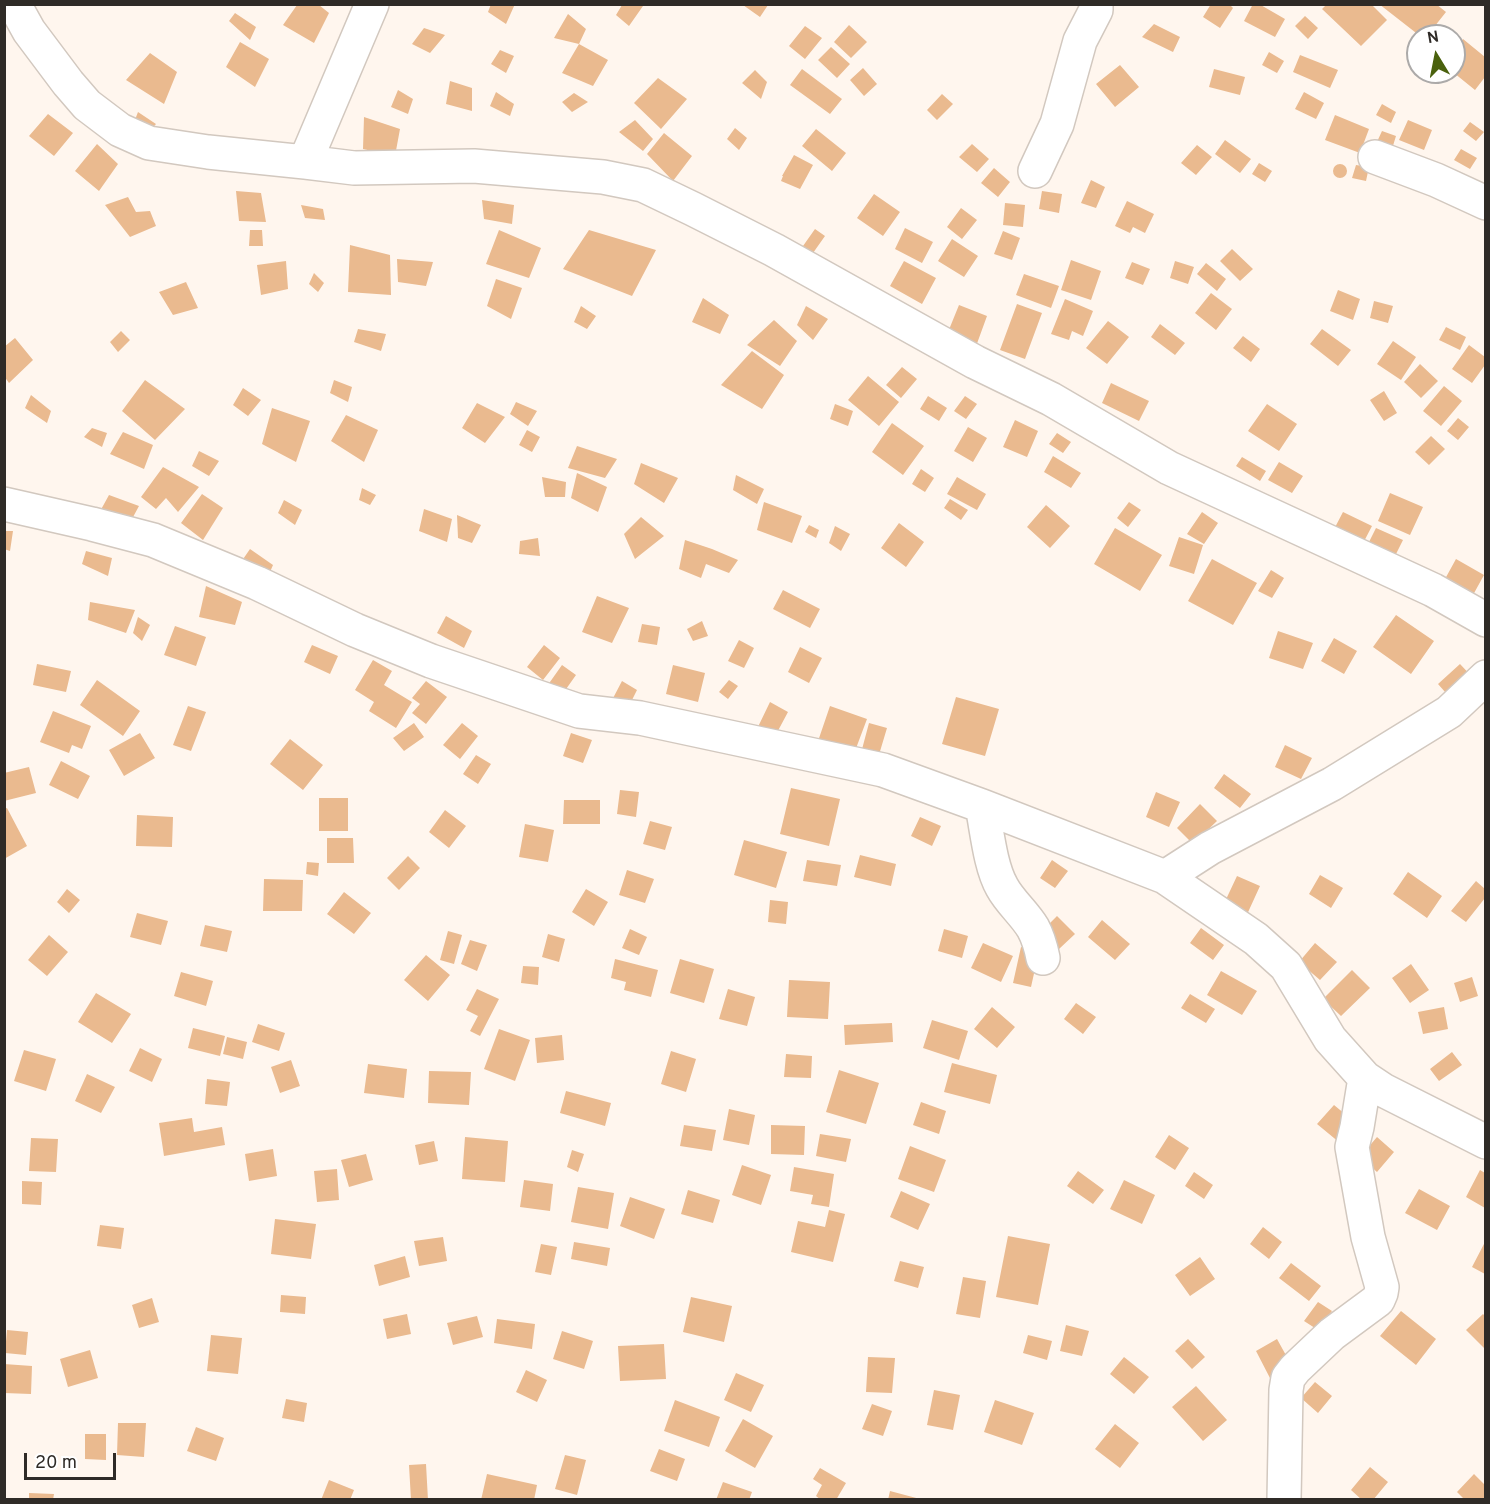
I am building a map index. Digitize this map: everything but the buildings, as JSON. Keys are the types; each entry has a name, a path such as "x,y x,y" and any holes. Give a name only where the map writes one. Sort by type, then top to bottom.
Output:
{"street":[{"path":"14,4 29,30 87,105 120,130 149,143 354,168 474,166 603,177 643,185 774,250 975,362 1051,399 1169,468 1433,590 1485,620"},
{"path":"305,162 372,4"},
{"path":"1035,171 1057,124 1080,41 1096,10 1096,4"},
{"path":"1375,157 1436,180 1485,203"},
{"path":"4,504 153,540 257,583 355,630 431,661 579,711 640,718 884,770 1165,877 1256,939 1286,966 1330,1039 1365,1077 1383,1090 1485,1142"},
{"path":"1165,877 1210,848 1332,784 1449,712 1485,677"},
{"path":"982,806 994,865 1001,886 1014,906 1032,926 1044,958"},
{"path":"1284,1500 1288,1378 1332,1334 1378,1300 1382,1287 1368,1237 1352,1147 1365,1077"}]}
